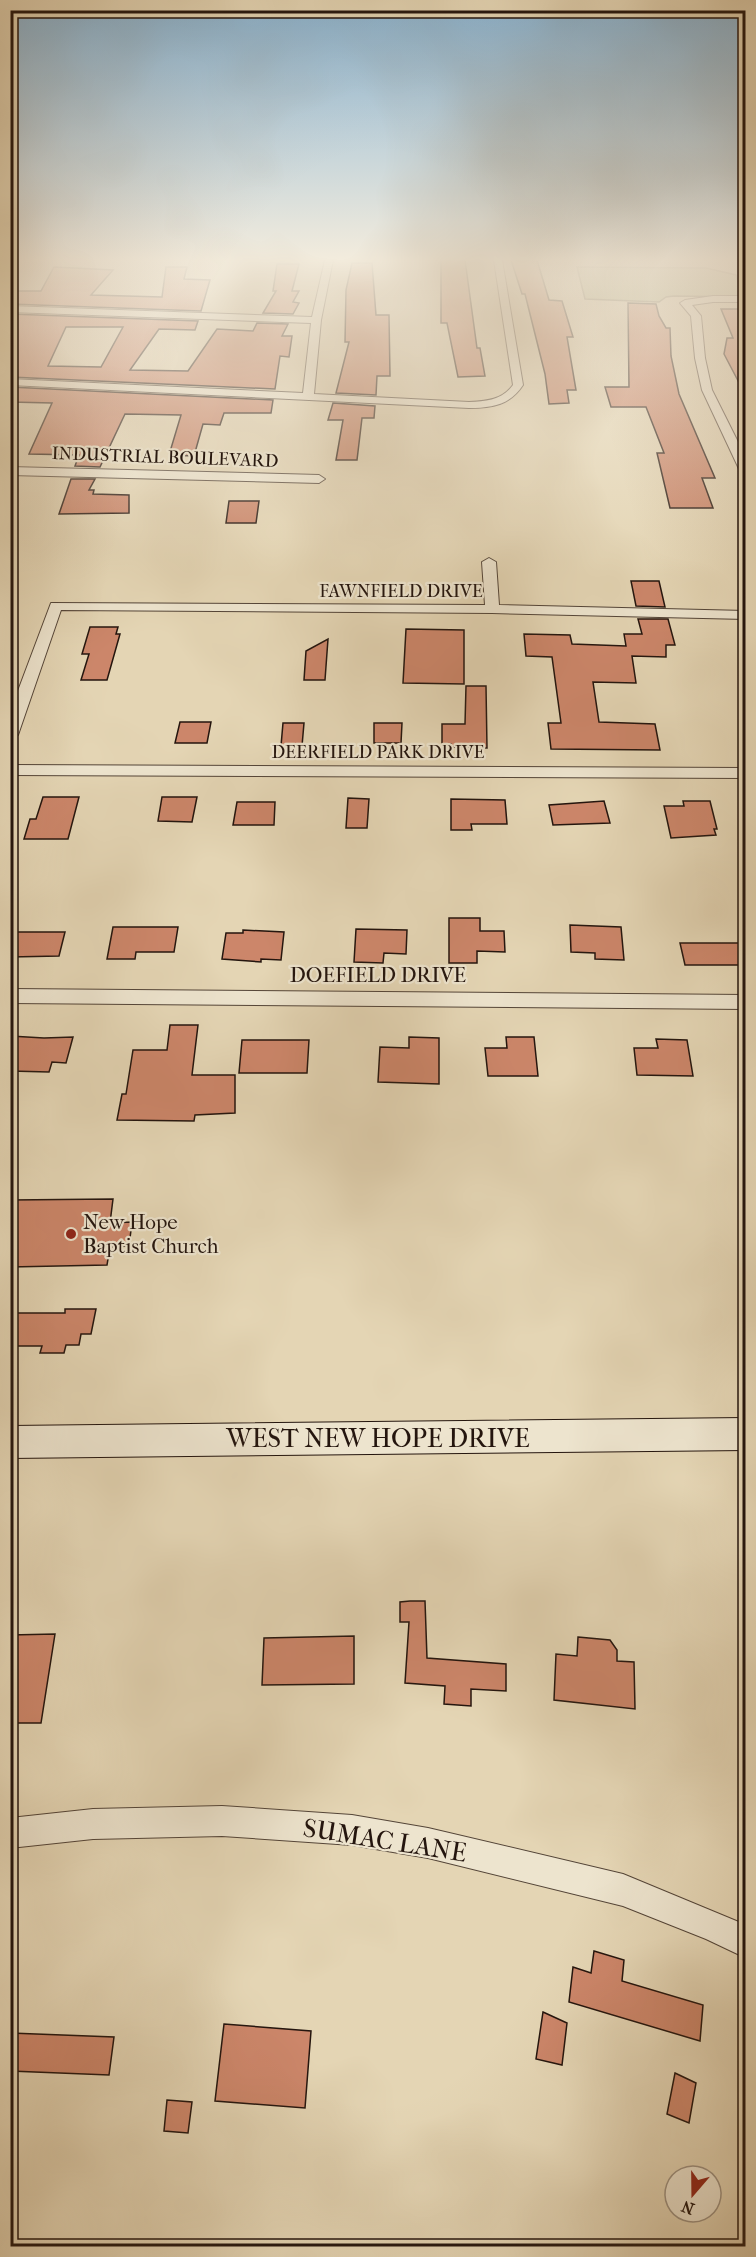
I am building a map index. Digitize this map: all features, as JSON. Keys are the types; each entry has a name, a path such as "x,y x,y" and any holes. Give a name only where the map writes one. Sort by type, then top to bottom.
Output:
{"main road":[{"name":"WEST NEW HOPE DRIVE","path":"10,1442 746,1434"}],"street":[{"path":"308,395 311,365"},
{"path":"10,382 484,405 505,400 514,393 518,385 515,365"},
{"path":"702,365 707,390 746,471"},
{"name":"INDUSTRIAL BOULEVARD","path":"10,471 319,479"},
{"path":"489,562 492,609"},
{"name":"FAWNFIELD DRIVE","path":"10,735 56,606 492,609 746,615"},
{"name":"DEERFIELD PARK DRIVE","path":"10,770 746,773"},
{"name":"DOEFIELD DRIVE","path":"10,996 746,1002"},
{"name":"SUMAC LANE","path":"10,1833 93,1824 222,1821 352,1830 428,1843 623,1890 716,1927 746,1942"}],"building":[{"path":"10,365 133,365 130,370 188,371 192,365 279,365 275,389 10,377"},
{"path":"343,365 390,365 390,376 377,376 376,395 336,393"},
{"path":"456,365 483,365 485,376 458,377"},
{"path":"543,365 572,365 576,390 567,390 569,403 549,404"},
{"path":"629,365 673,365 679,394 715,478 702,478 713,508 670,508 657,453 664,453 646,407 611,407 605,387 629,387"},
{"path":"730,365 746,365 746,396"},
{"path":"10,387 273,400 271,413 224,413 220,425 203,424 194,456 169,455 181,415 125,414 100,467 75,466 79,455 29,454 52,403 10,402"},
{"path":"333,403 375,406 374,418 362,418 357,460 336,460 343,420 328,420"},
{"path":"71,479 95,479 89,490 94,490 93,494 129,495 129,513 59,514"},
{"path":"229,501 259,501 256,523 226,523"},
{"path":"631,581 659,581 665,607 636,606"},
{"path":"638,619 668,619 675,645 666,645 666,657 632,656 636,683 593,682 599,722 655,724 660,750 551,749 548,723 561,723 552,657 526,656 524,634 570,635 572,644 626,646 624,634 642,634"},
{"path":"90,627 118,627 116,634 120,634 107,680 81,680 89,654 82,654"},
{"path":"406,629 464,630 464,684 403,683"},
{"path":"328,639 325,680 304,680 306,651"},
{"path":"466,686 486,686 487,748 451,747 451,744 442,744 442,724 465,724"},
{"path":"180,722 211,722 207,743 175,743"},
{"path":"283,723 304,723 302,746 281,746"},
{"path":"374,723 402,723 401,743 374,743"},
{"path":"43,797 79,797 68,839 24,839 30,819 36,819"},
{"path":"162,797 197,797 192,822 158,821"},
{"path":"348,798 369,799 367,828 346,828"},
{"path":"451,799 505,800 507,824 471,824 472,830 451,830"},
{"path":"604,801 610,823 553,825 549,805"},
{"path":"683,801 710,801 717,829 714,829 716,835 671,838 664,806 684,806"},
{"path":"237,802 275,802 274,825 233,825"},
{"path":"449,918 480,918 480,931 504,931 505,952 477,951 477,963 449,963"},
{"path":"570,925 621,927 624,960 595,959 595,953 571,952"},
{"path":"113,927 178,927 174,952 136,952 135,959 107,959"},
{"path":"356,929 407,930 406,954 384,953 383,963 354,962"},
{"path":"243,930 284,932 281,960 261,959 261,962 222,959 226,933 243,933"},
{"path":"10,932 65,932 59,956 10,957"},
{"path":"680,943 741,943 746,965 685,965"},
{"path":"170,1025 198,1025 192,1075 235,1075 235,1113 195,1115 194,1121 117,1120 122,1094 126,1094 133,1050 167,1050"},
{"path":"10,1036 73,1037 66,1063 52,1062 49,1072 10,1071"},
{"path":"409,1037 439,1038 439,1084 378,1082 380,1047 409,1048"},
{"path":"506,1037 534,1037 538,1076 488,1076 485,1048 507,1048"},
{"path":"656,1039 687,1040 693,1076 637,1075 634,1048 658,1048"},
{"path":"242,1040 309,1040 307,1073 239,1073"},
{"name":"New Hope Baptist Church","path":"113,1199 110,1223 132,1222 129,1246 110,1247 107,1265 10,1267 10,1200"},
{"path":"65,1309 96,1309 91,1334 81,1334 79,1345 66,1345 64,1353 40,1353 42,1346 10,1346 16,1313 65,1313"},
{"path":"425,1601 427,1658 506,1664 506,1691 471,1689 471,1706 444,1704 445,1686 405,1683 409,1622 400,1622 400,1602"},
{"path":"55,1634 41,1723 10,1723 10,1635"},
{"path":"354,1636 354,1684 262,1685 264,1638"},
{"path":"578,1637 610,1640 617,1650 617,1661 634,1662 635,1709 554,1700 556,1654 577,1656"},
{"path":"594,1951 624,1960 622,1981 703,2005 700,2041 569,2002 573,1967 591,1973"},
{"path":"543,2012 567,2023 562,2065 536,2059"},
{"path":"224,2024 311,2031 305,2108 215,2101"},
{"path":"10,2033 114,2037 109,2075 10,2071"},
{"path":"675,2073 696,2083 689,2123 667,2114"},
{"path":"167,2100 192,2102 188,2133 164,2131"}],"place":[{"name":"New Hope Baptist Church","path":"71,1234"}]}
